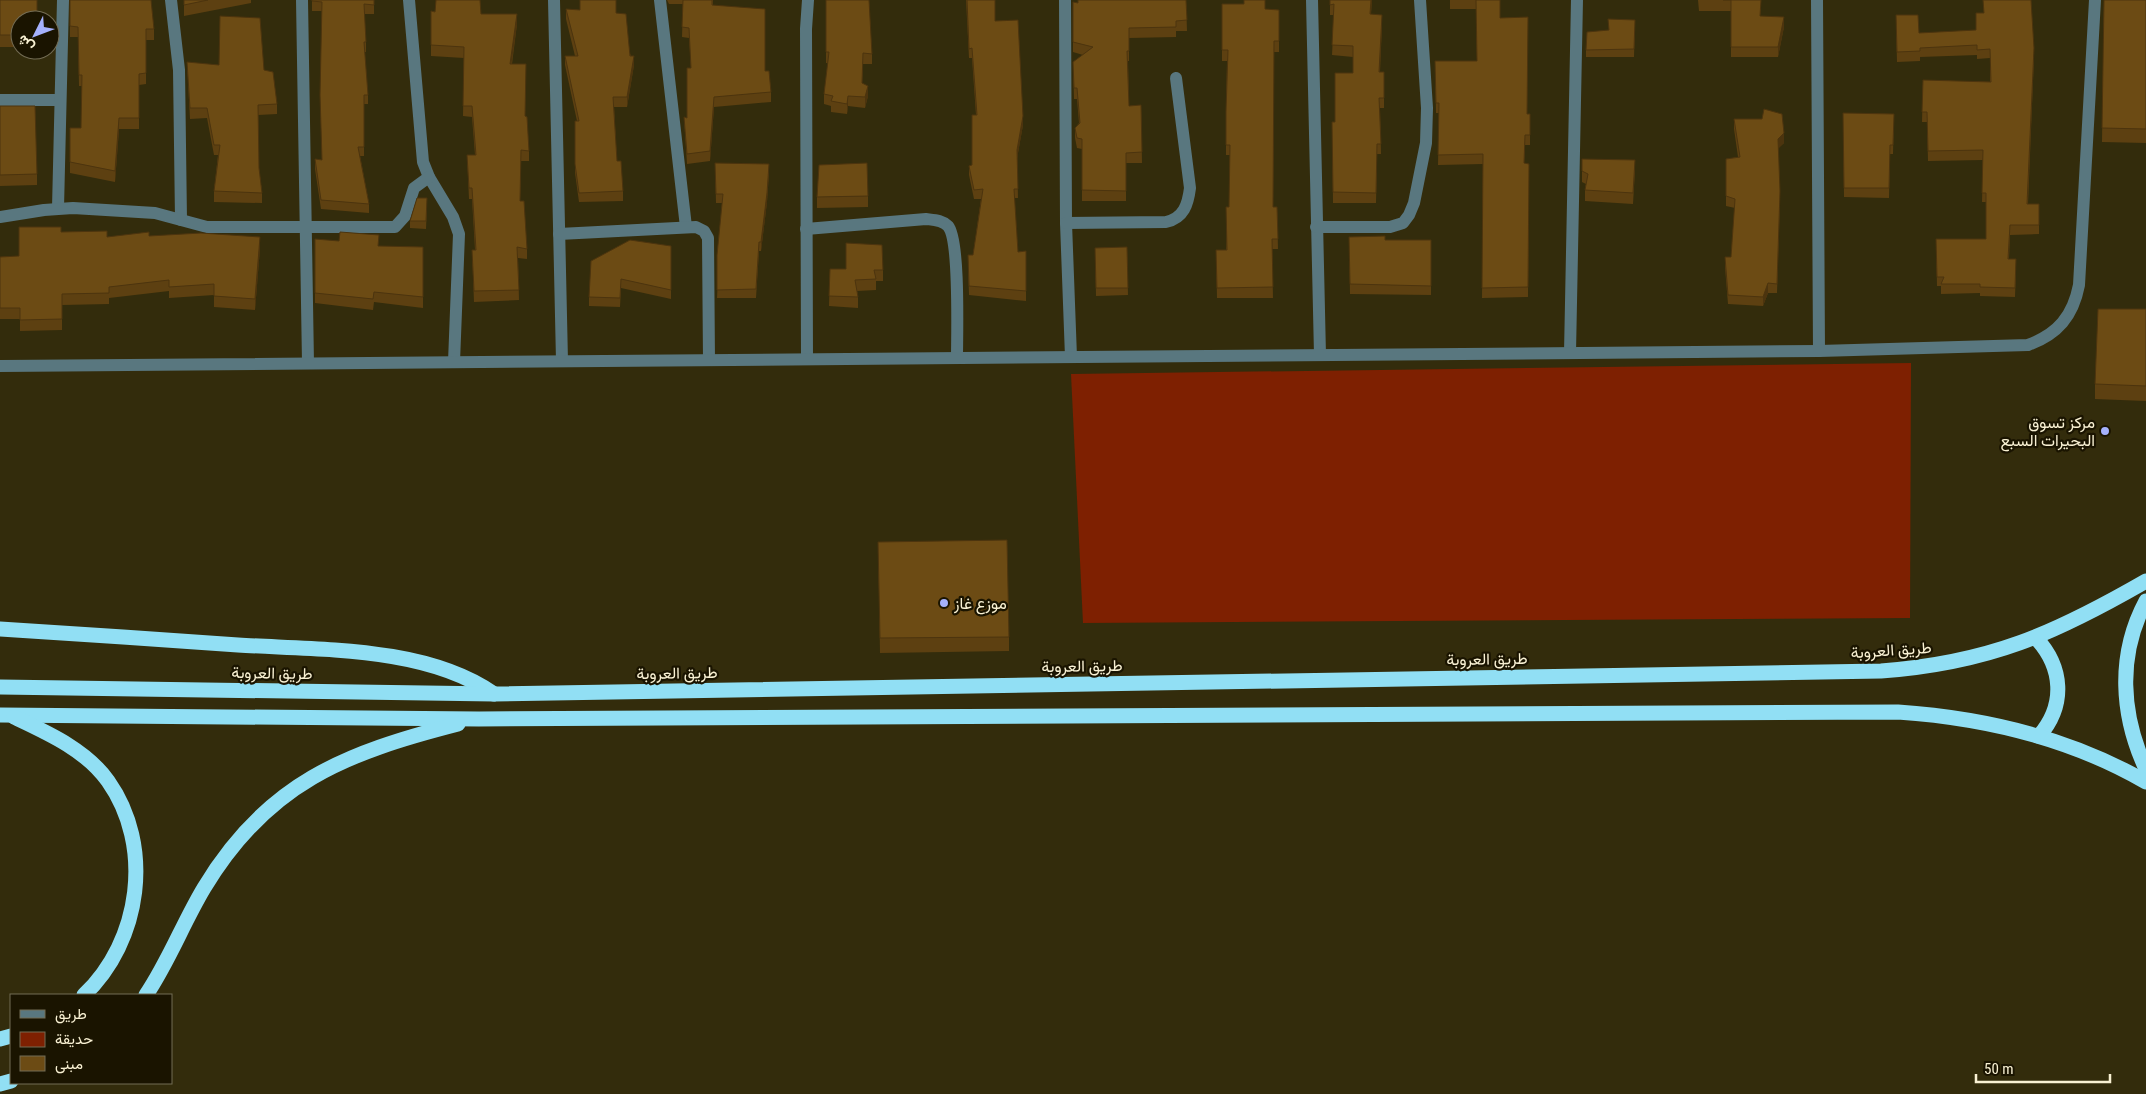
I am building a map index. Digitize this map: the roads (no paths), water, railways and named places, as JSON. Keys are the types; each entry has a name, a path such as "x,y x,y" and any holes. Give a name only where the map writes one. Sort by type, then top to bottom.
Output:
{"highway":[{"name":"طريق العروبة","path":"0,687 494,694 1882,671 1960,661 2006,649 2078,619 2146,581"},
{"path":"2146,601 2130,644 2125,688 2131,730 2146,769"},
{"path":"0,629 294,647 381,656 458,672 494,694"},
{"path":"2036,638 2050,655 2057,676 2058,687 2056,708 2046,728 2039,736"},
{"path":"4,715 479,719 1898,712 1974,721 2039,736 2088,754 2146,782"},
{"path":"4,715 62,741 93,765 108,781 118,798 132,837 136,878 130,918 114,956 104,973 85,994"},
{"path":"147,994 218,866 234,845 271,807 313,776 352,757 407,738 479,719"}],"street":[{"path":"58,208 63,0"},
{"path":"171,0 178,70 180,220"},
{"path":"302,0 308,363"},
{"path":"409,0 422,154 429,177 453,217 460,242 454,362"},
{"path":"554,0 562,361"},
{"path":"660,0 686,228"},
{"path":"806,359 806,29 808,0"},
{"path":"1064,0 1066,223 1071,357"},
{"path":"1312,0 1320,355"},
{"path":"1316,227 1390,227 1403,223 1409,215 1414,203 1426,144 1427,108 1420,0"},
{"path":"1570,353 1578,0"},
{"path":"1817,0 1819,351"},
{"path":"0,366 1819,351 2028,345 2044,339 2058,329 2076,301 2079,284 2095,0"},
{"path":"1066,223 1166,222 1174,220 1181,215 1188,201 1190,188 1176,78"},
{"path":"0,100 60,100"},
{"path":"0,217 58,208 155,213 206,227 394,227 405,216 414,188 429,177"},
{"path":"806,229 926,219 942,222 948,227 952,235 955,253 957,358"},
{"path":"559,234 700,228 708,238 708,360"}],"place":[{"name":"مركز تسوق البحيرات السبع","path":"2105,431"},
{"name":"موزع غاز","path":"944,603"}]}
